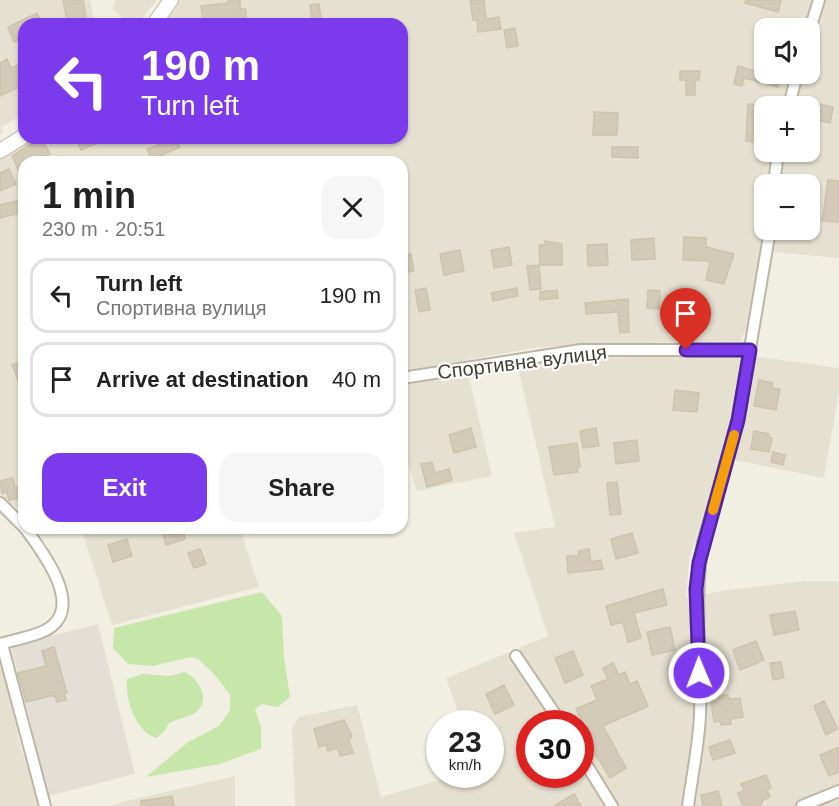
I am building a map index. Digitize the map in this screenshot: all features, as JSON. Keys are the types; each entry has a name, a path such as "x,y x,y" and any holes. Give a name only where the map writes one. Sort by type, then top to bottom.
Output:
{"street":[{"path":"158,18 171,0"},
{"path":"813,18 819,0"},
{"path":"0,151 18,140"},
{"path":"688,806 700,714 696,589 699,563 738,420 768,240"},
{"name":"Спортивна вулиця","path":"408,377 581,350 750,350"},
{"path":"0,502 18,513"},
{"path":"29,534 57,578 62,609 56,622 45,630 1,644 45,806"},
{"path":"516,656 552,710"},
{"path":"594,777 612,806"},
{"path":"802,806 839,790"}],"shaded area":[{"path":"0,0 90,0 94,18 18,18 18,117 1,127 3,133 0,134"},
{"path":"115,0 157,0 142,18 123,18 112,9"},
{"path":"176,0 839,0 839,258 762,251 749,324 740,341 591,344 534,348 465,360 492,476 417,491 408,462 408,156 18,156 18,508 0,495 0,153 18,142 18,144 408,144 408,18 163,18"},
{"path":"744,355 839,368 839,391 824,478 720,457 689,560 686,598 728,590 805,581 839,581 839,806 295,806 292,728 299,717 357,705 381,797 426,784 426,788 504,788 504,710 457,710 446,678 548,636 514,533 555,527 518,367 594,358"},
{"path":"83,534 242,534 259,587 112,625"},
{"path":"98,624 135,774 49,796 11,646"},
{"path":"0,653 21,749 41,806 0,806"},
{"path":"235,776 235,806 112,806 126,801"}],"green space":[{"path":"262,592 282,616 284,657 290,697 278,707 262,704 255,709 261,727 261,749 220,764 146,777 188,742 219,726 230,710 230,695 215,675 198,659 191,657 152,666 128,664 113,648 114,628"},
{"path":"185,672 194,679 201,690 203,702 201,707 193,714 169,723 163,733 156,738 149,735 133,714 128,696 127,679 143,674 170,676"}],"building":[{"path":"63,0 83,0 86,18 66,18"},
{"path":"228,0 240,0 240,9 246,9 246,18 202,18 201,6 228,3"},
{"path":"470,0 484,0 486,19 499,17 501,29 478,32 477,20 473,20"},
{"path":"746,0 781,0 778,12 745,3"},
{"path":"319,4 321,18 312,18 310,5"},
{"path":"37,13 39,18 27,18"},
{"path":"18,22 18,40 14,42 8,27"},
{"path":"515,28 518,46 507,48 504,30"},
{"path":"7,59 11,68 18,65 18,88 0,96 0,63"},
{"path":"738,66 754,71 754,81 744,78 742,86 734,84"},
{"path":"680,71 700,71 699,80 695,80 695,95 686,95 686,80 680,80"},
{"path":"748,104 754,105 754,142 746,141"},
{"path":"820,104 833,107 830,123 820,120"},
{"path":"594,112 618,113 617,135 593,135"},
{"path":"30,144 45,144 50,154 18,156 18,170 12,156"},
{"path":"78,144 95,144 81,150"},
{"path":"161,144 179,144 180,147 160,156 150,156 147,149"},
{"path":"612,147 638,147 638,158 612,157"},
{"path":"9,169 16,184 0,191 0,173"},
{"path":"828,180 839,181 839,222 822,221"},
{"path":"18,200 18,214 0,218 0,205"},
{"path":"684,237 706,238 706,247 734,254 724,284 706,280 710,261 683,260"},
{"path":"654,238 655,259 632,260 631,240"},
{"path":"545,241 562,244 562,265 540,265 539,245 546,245"},
{"path":"607,244 608,265 588,266 587,245"},
{"path":"509,247 512,265 494,268 491,250"},
{"path":"460,250 464,271 444,275 440,254"},
{"path":"411,254 414,271 408,272 408,255"},
{"path":"539,265 541,289 530,290 527,266"},
{"path":"426,288 430,310 419,312 415,290"},
{"path":"517,288 518,296 493,301 491,293"},
{"path":"557,290 558,298 540,300 540,292"},
{"path":"648,290 660,291 659,309 647,308"},
{"path":"628,299 629,332 620,333 618,312 586,314 585,303"},
{"path":"18,362 18,380 12,365"},
{"path":"759,380 773,383 772,388 780,389 776,410 754,406"},
{"path":"675,390 699,393 697,412 673,410"},
{"path":"471,428 476,447 454,453 449,435"},
{"path":"596,428 599,446 583,448 580,431"},
{"path":"754,431 769,434 768,437 772,438 769,452 751,449"},
{"path":"637,440 639,461 616,464 614,443"},
{"path":"577,443 580,467 577,467 578,472 554,475 549,447"},
{"path":"773,452 785,455 783,465 771,462"},
{"path":"432,462 435,473 449,469 452,480 427,487 421,464"},
{"path":"13,478 15,488 18,487 18,498 9,500 7,492 2,493 0,481"},
{"path":"617,482 621,514 610,515 607,483"},
{"path":"632,533 638,553 616,559 611,539"},
{"path":"163,534 184,534 185,539 166,545"},
{"path":"127,539 132,556 113,562 108,545"},
{"path":"200,549 206,564 194,568 188,553"},
{"path":"589,549 591,562 601,560 603,569 568,573 567,556 579,556 578,551"},
{"path":"663,589 667,605 634,613 641,638 628,642 623,622 611,625 606,606"},
{"path":"795,611 799,630 774,635 770,615"},
{"path":"670,627 675,650 652,655 647,632"},
{"path":"756,641 764,660 740,670 733,650"},
{"path":"54,647 67,693 64,694 66,700 57,702 55,696 50,696 26,702 18,673 46,666 42,651"},
{"path":"573,651 583,675 565,683 555,658"},
{"path":"781,662 784,678 773,680 770,663"},
{"path":"613,663 619,675 625,672 630,684 637,681 648,706 603,726 626,768 610,778 594,752 594,710 576,709 597,700 591,686 608,679 603,668"},
{"path":"504,685 514,705 503,710 493,710 486,694"},
{"path":"728,695 729,699 740,698 743,717 730,719 731,724 721,725 720,721 714,722 711,701 718,700 717,696"},
{"path":"824,701 838,729 826,735 814,706"},
{"path":"344,720 352,736 349,740 353,753 340,756 337,748 328,751 326,745 319,747 314,729"},
{"path":"730,740 735,753 713,760 709,747"},
{"path":"839,747 839,772 829,776 820,755"},
{"path":"766,775 771,788 767,789 770,797 763,800 760,806 743,806 738,793 744,791 741,784"},
{"path":"718,791 722,806 703,806 701,795"},
{"path":"574,794 581,806 554,806"},
{"path":"172,796 174,806 141,806 141,801"}],"slow traffic":[{"path":"713,510 734,435"}],"route":[{"path":"686,350 750,350 738,420 699,563 696,589 699,673"}]}
